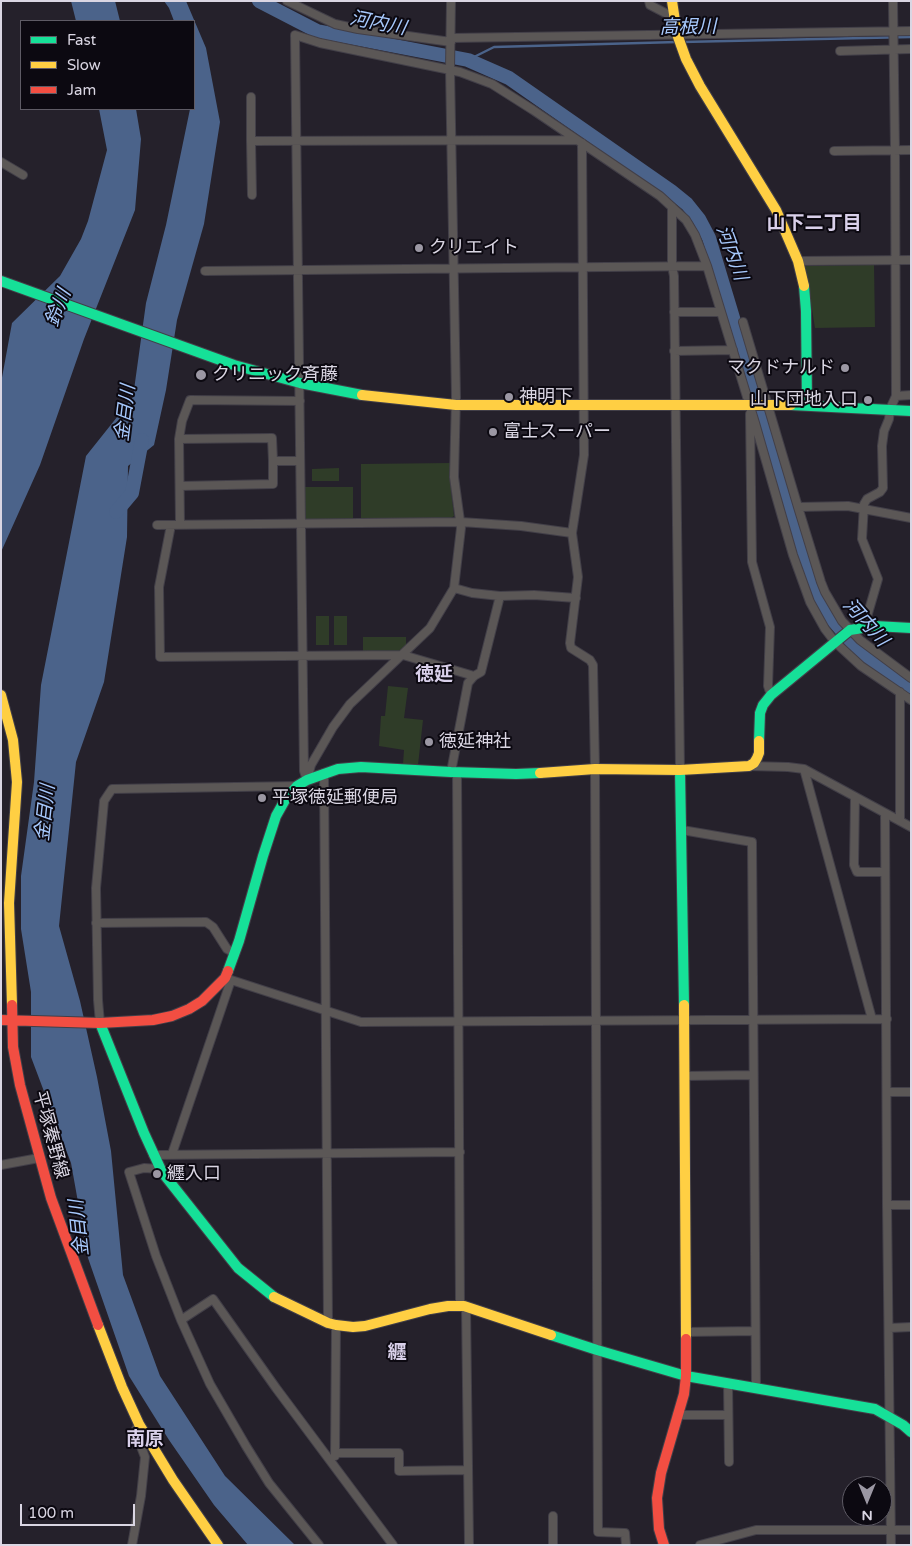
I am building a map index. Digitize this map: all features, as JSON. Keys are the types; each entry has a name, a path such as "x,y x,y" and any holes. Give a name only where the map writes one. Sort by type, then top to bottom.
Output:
{"street":[{"path":"287,1 335,24 358,29 451,40 911,31"},
{"path":"307,780 311,765 333,726 350,704 430,628 454,588 462,528 454,477 456,405 450,69 451,1"},
{"path":"649,1 650,5 673,17"},
{"path":"672,1 673,17 683,51 700,86 776,210 798,261 804,288 806,312 807,405"},
{"path":"864,627 878,579 862,539 863,508 867,499 880,492 883,488 882,446 884,431 896,396 893,1"},
{"path":"307,780 304,771 296,35 320,43 450,69 492,84 504,90 660,196 686,220 695,235 706,266 750,404 801,582 815,612 837,641 861,666 911,700"},
{"path":"840,51 911,49"},
{"path":"251,97 252,195"},
{"path":"251,141 579,141"},
{"path":"579,141 583,267 584,455 572,534 578,577 570,643 571,648 590,660 593,665 598,1532 625,1533 626,1545"},
{"path":"834,151 911,150"},
{"path":"1,162 23,175"},
{"path":"664,1545 660,1529 657,1498 660,1473 684,1394 686,1376 682,830 672,207"},
{"path":"798,261 911,260"},
{"path":"205,271 706,266"},
{"path":"1,281 234,365 300,383 373,396 456,405 767,404 890,409 911,412"},
{"path":"674,312 721,312"},
{"path":"743,322 825,592 849,631 873,652 911,678"},
{"path":"674,351 733,350"},
{"path":"896,396 911,395"},
{"path":"180,524 179,439 182,421 190,400 300,401"},
{"path":"750,404 752,562 770,627 768,686 771,695"},
{"path":"179,439 272,438 273,461 273,484 180,486"},
{"path":"273,461 300,460"},
{"path":"798,507 848,506 911,518"},
{"path":"157,525 461,522 521,526 572,534"},
{"path":"171,525 159,587 160,657 403,655 474,676"},
{"path":"454,588 472,594 576,598"},
{"path":"468,1545 454,772 468,684 474,676 481,672 500,596"},
{"path":"748,766 754,763 759,753 760,713 763,705 771,695 849,631 875,626 911,628"},
{"path":"900,692 900,821"},
{"name":"平塚秦野線","path":"1,695 14,740 17,782 9,903 14,1054 39,1158 62,1231 122,1387 139,1424 173,1480 218,1545"},
{"path":"172,1154 228,979 273,824 285,800 297,786 307,780 338,769 362,767 516,774 595,770 680,770 748,766 788,767 804,770 911,827"},
{"path":"804,770 872,1019"},
{"path":"324,774 327,1153 335,1465"},
{"path":"297,786 112,789 104,800 96,888 99,1023 160,1168 182,1199 238,1268 274,1297 332,1324 352,1327 365,1326 430,1309 463,1306 596,1350 686,1376 875,1409 904,1425 911,1432"},
{"path":"855,797 854,865 857,872 885,872"},
{"path":"885,813 888,1328 892,1545"},
{"path":"682,830 752,842 756,1388"},
{"path":"96,923 206,922 213,927 227,949 235,953"},
{"path":"1,1020 99,1023 154,1020 172,1016 188,1009 202,1001 228,979"},
{"path":"228,979 361,1022 887,1019"},
{"path":"684,1076 753,1075"},
{"path":"887,1092 911,1092"},
{"path":"153,1155 460,1152"},
{"path":"1,1165 39,1158"},
{"path":"160,1168 144,1168 129,1172 156,1256 181,1320 214,1390 246,1446 269,1483 318,1545"},
{"path":"887,1205 911,1205"},
{"path":"181,1320 213,1299 276,1388 393,1545"},
{"path":"888,1328 911,1327"},
{"path":"686,1332 756,1331"},
{"path":"728,1383 729,1462"},
{"path":"677,1416 728,1414"},
{"path":"132,1545 146,1457 135,1431 139,1424"},
{"path":"336,1453 399,1453 399,1471 468,1470"},
{"path":"553,1545 554,1516"},
{"path":"700,1545 756,1530 911,1530"}],"green space":[{"path":"874,265 875,327 815,328 805,266"},
{"path":"451,463 451,490 454,516 451,518 361,518 361,464"},
{"path":"339,468 339,481 312,481 312,469"},
{"path":"305,487 353,487 353,519 305,519"},
{"path":"316,616 329,616 329,645 316,645"},
{"path":"334,616 347,616 347,645 334,645"},
{"path":"363,637 406,637 406,647 400,653 363,653"},
{"path":"388,686 408,688 404,718 423,720 418,765 403,764 404,750 379,746 381,716 385,716"}],"water":[{"path":"71,1 115,1 120,20 76,20"},
{"path":"164,1 186,1 194,20 174,20"},
{"path":"195,22 206,48 220,122 204,224 177,320 166,390 154,445 128,466 127,537 104,682 76,762 59,926 80,1001 111,1151 123,1275 160,1376 225,1476 295,1545 248,1545 214,1505 169,1440 129,1376 88,1258 71,1163 31,1057 31,992 21,929 21,876 34,782 41,685 86,456 133,397 146,303 166,225 190,110 195,110"},
{"name":"鈴川","path":"99,110 136,110 141,139 135,210 84,339 40,465 1,552 1,383 12,323 60,276 81,239 88,221 107,150"}],"waterway":[{"name":"河内川","path":"259,1 317,31 468,60 509,78 687,204 699,219 709,238 817,597 826,612 868,658 911,687"},
{"name":"高根川","path":"682,42 911,37"},
{"name":"高根川","path":"468,60 494,47 677,42"},
{"name":"金目川","path":"116,512 132,493 142,440"}],"traffic: fast":[{"path":"1,281 234,365 300,383 362,395"},
{"path":"804,286 807,405"},
{"path":"791,405 911,411"},
{"path":"759,741 760,713 763,705 771,695 850,630 875,626 911,628"},
{"path":"228,971 239,941 276,816 285,800 297,786 307,780 338,769 361,767 451,772 540,773"},
{"path":"680,770 684,1005"},
{"path":"100,1023 144,1133 162,1172 238,1268 274,1297"},
{"path":"551,1335 686,1376 875,1409 903,1425 911,1432"}],"traffic: slow":[{"path":"672,1 677,34 686,59 700,86 776,210 798,261 804,286"},
{"path":"362,395 456,405 791,405"},
{"path":"1,695 13,740 17,782 9,903 12,1005"},
{"path":"540,773 595,769 680,770 749,766 757,758 759,741"},
{"path":"684,1005 686,1339"},
{"path":"274,1297 336,1325 365,1326 430,1309 464,1306 551,1335"},
{"path":"98,1325 122,1387 139,1424 173,1480 218,1545"}],"traffic: jam":[{"path":"1,1020 100,1023 153,1020 172,1016 202,1001 225,978 228,971"},
{"path":"12,1005 13,1047 20,1085 51,1198 98,1325"},
{"path":"664,1545 659,1529 657,1498 661,1473 684,1394 686,1339"}],"place":[{"name":"クリエイト","path":"419,248"},
{"name":"マクドナルド","path":"845,368"},
{"name":"クリニック斉藤","path":"201,375"},
{"name":"神明下","path":"509,397"},
{"name":"山下団地入口","path":"868,400"},
{"name":"富士スーパー","path":"493,432"},
{"name":"徳延神社","path":"429,742"},
{"name":"平塚徳延郵便局","path":"262,798"},
{"name":"纒入口","path":"157,1174"}],"district":[{"name":"山下二丁目","path":"814,224"},
{"name":"徳延","path":"434,675"},
{"name":"纒","path":"397,1353"},
{"name":"南原","path":"145,1440"}]}
